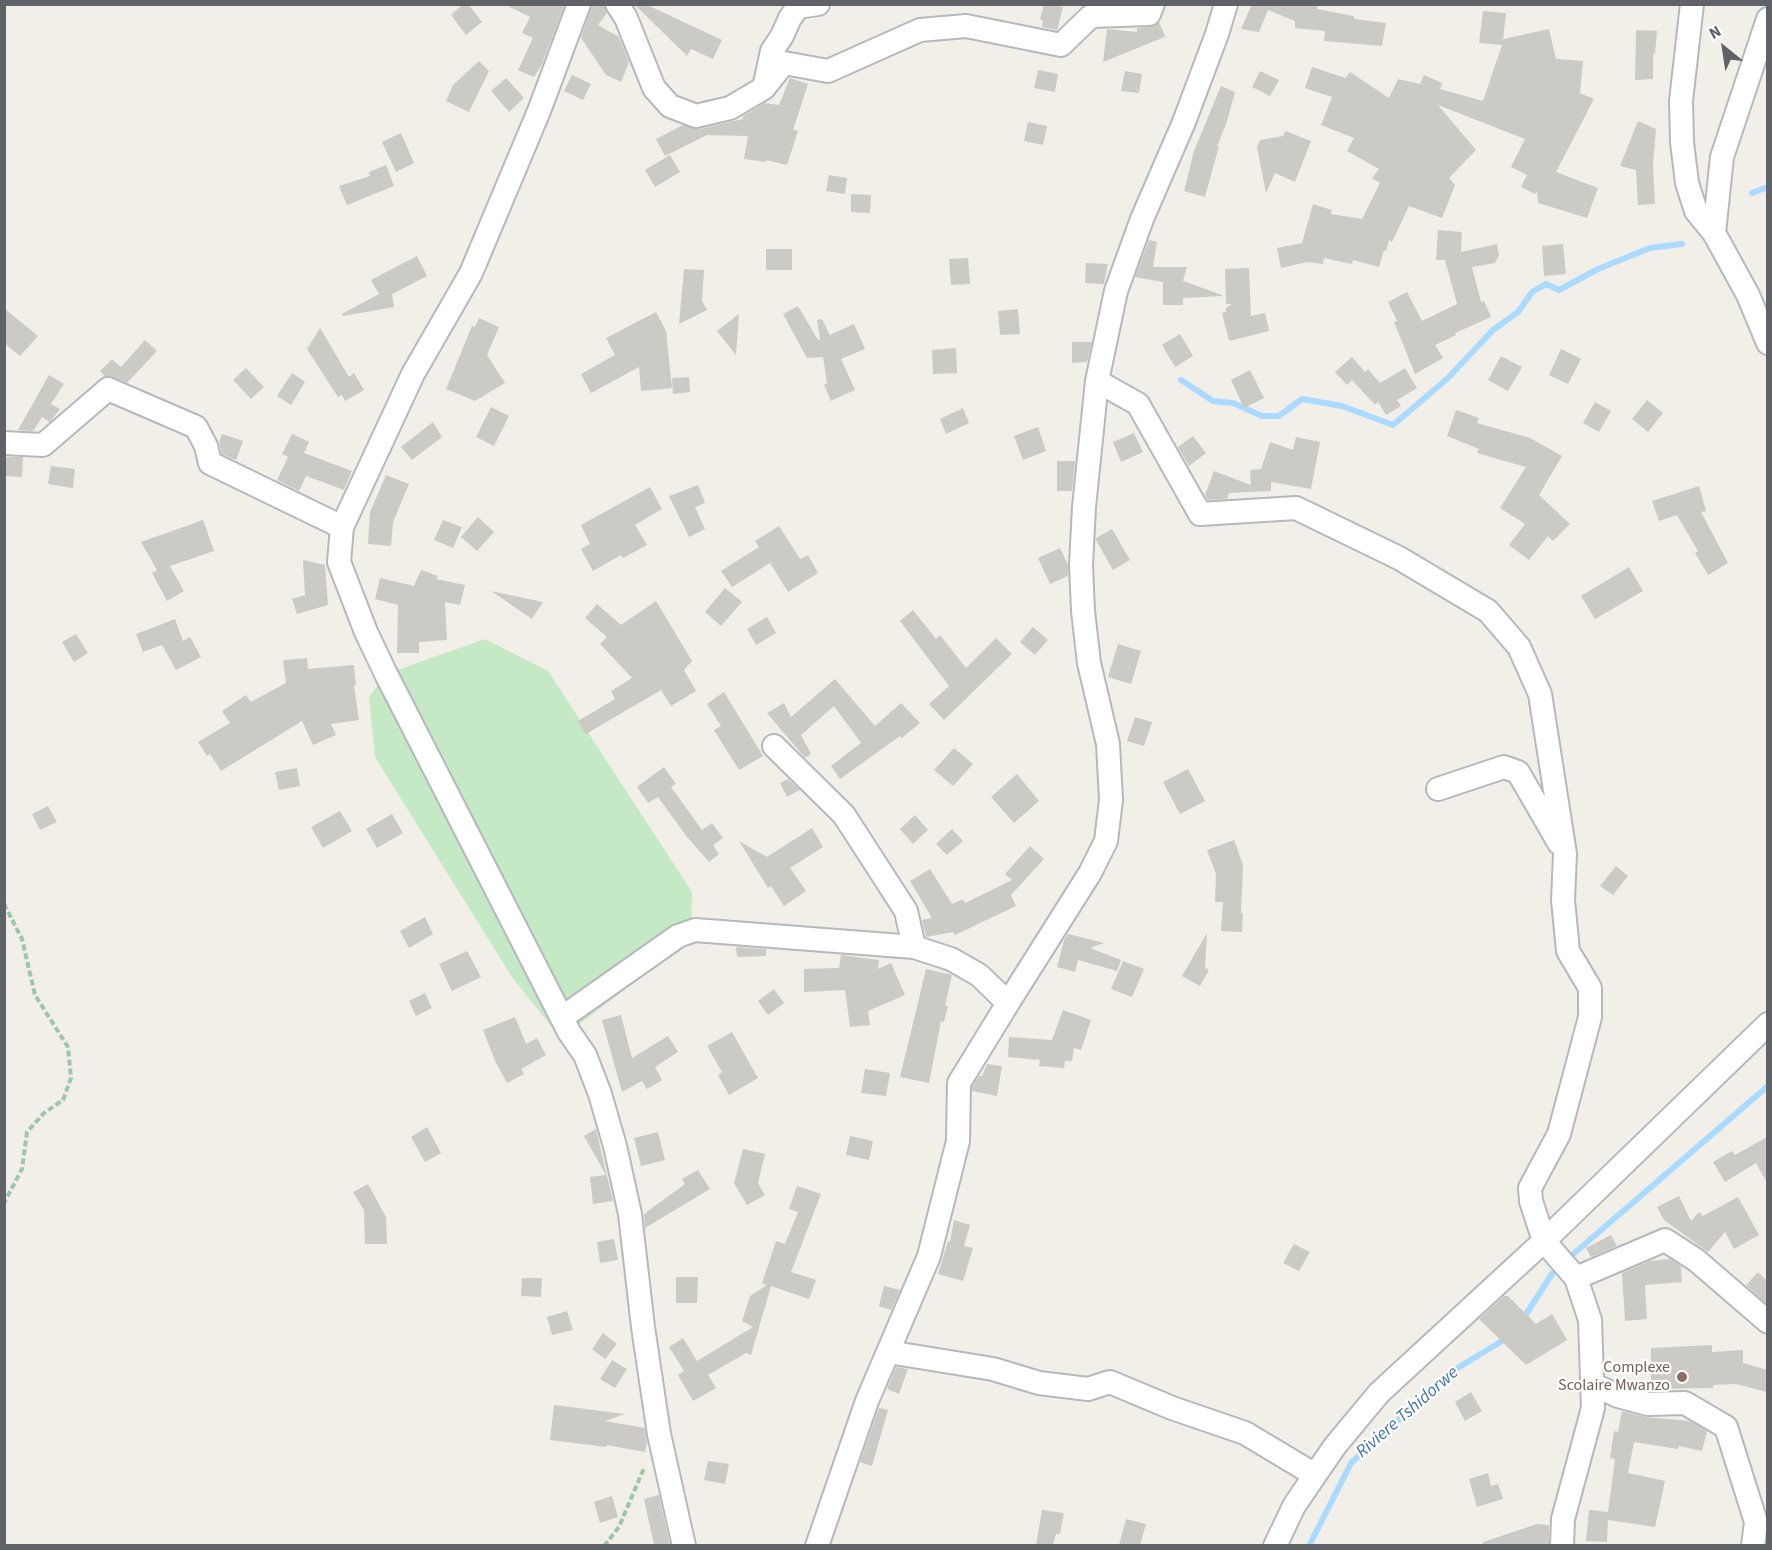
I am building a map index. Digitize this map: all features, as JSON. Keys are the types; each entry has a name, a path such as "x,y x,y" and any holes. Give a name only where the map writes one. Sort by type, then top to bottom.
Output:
{"street":[{"path":"579,4 539,111 471,273 413,374 342,527 339,562 366,632 386,674 569,1032 585,1054 600,1094 615,1146 630,1214 643,1327 659,1434 684,1545"},
{"path":"617,4 626,18 654,88 670,106 696,116 730,108 764,88 784,63 828,71 920,30 966,26 1061,45 1091,16 1149,14 1154,4"},
{"path":"764,88 772,51 782,36 789,18 798,7 818,4"},
{"path":"817,1545 867,1401 929,1256 958,1141 959,1083 1090,873 1106,841 1111,800 1108,744 1089,663 1081,565 1084,507 1097,381 1116,291 1142,219 1184,122 1226,4"},
{"path":"1692,4 1681,101 1682,142 1687,183 1696,211 1714,233 1748,295 1767,343"},
{"path":"1714,233 1722,157 1767,19"},
{"path":"1097,381 1138,404 1200,514 1296,508 1399,558 1488,612 1519,647 1540,694 1565,854 1563,900 1568,951 1590,988 1590,1017 1559,1134 1530,1188 1531,1201 1544,1241 1576,1278 1590,1320 1593,1408 1563,1519 1562,1545"},
{"path":"4,442 43,445 108,389 196,427 206,446 210,463 342,527"},
{"path":"774,746 844,815 906,911 914,947"},
{"path":"1438,789 1504,767 1518,772 1565,854"},
{"path":"563,1017 678,936 695,930 914,947 951,960 979,975 1008,1003"},
{"path":"1275,1545 1294,1506 1335,1446 1380,1393 1544,1241 1767,1024"},
{"path":"1576,1278 1665,1240 1696,1260 1767,1322"},
{"path":"888,1352 993,1369 1039,1383 1088,1389 1110,1382 1172,1408 1245,1433 1315,1475"},
{"path":"1592,1384 1618,1396 1648,1404 1685,1402 1726,1427 1756,1522 1753,1545"}],"path":[{"path":"4,904 22,939 35,995 68,1047 71,1078 63,1100 44,1113 27,1131 22,1169 4,1203"},
{"path":"604,1545 619,1527 646,1465"}],"green space":[{"path":"485,639 548,671 692,892 691,939 569,1032 559,1036 512,977 375,757 369,697 386,674"}],"building":[{"path":"463,4 468,4 482,22 466,35 451,15"},
{"path":"504,4 559,4 564,7 542,64 534,77 518,70 533,38 522,33 530,17"},
{"path":"592,4 604,4 607,13 598,25 619,37 629,62 621,82 606,75 581,38"},
{"path":"634,4 645,4 722,40 713,59 691,49 687,56"},
{"path":"1044,4 1063,7 1057,30 1042,27 1043,20 1040,19"},
{"path":"1252,4 1317,4 1317,9 1354,16 1354,19 1386,23 1382,46 1324,41 1325,31 1295,28 1295,21 1268,10 1259,32 1241,29"},
{"path":"1483,11 1506,13 1503,41 1549,29 1556,59 1583,61 1580,93 1594,99 1556,172 1598,188 1587,218 1538,203 1537,191 1535,194 1521,187 1527,175 1511,167 1525,139 1438,105 1476,150 1449,178 1455,185 1442,218 1409,206 1392,242 1389,240 1386,251 1384,250 1379,267 1353,260 1352,264 1324,258 1323,264 1307,262 1281,268 1277,248 1302,243 1313,204 1332,210 1331,214 1362,219 1380,183 1372,178 1379,169 1347,151 1354,138 1321,125 1332,97 1305,88 1312,67 1345,78 1350,72 1389,98 1398,79 1420,84 1424,75 1442,83 1440,89 1483,101 1502,45 1479,43"},
{"path":"1159,22 1167,36 1103,62 1107,29 1137,32 1137,28 1150,27"},
{"path":"1636,30 1657,31 1655,54 1653,54 1653,79 1635,80"},
{"path":"479,61 489,71 469,112 446,101 453,85"},
{"path":"1038,70 1058,74 1055,92 1034,88"},
{"path":"1125,71 1142,74 1139,93 1121,91"},
{"path":"1260,71 1279,80 1270,96 1252,87"},
{"path":"572,75 591,84 583,100 564,91"},
{"path":"506,78 524,98 509,112 491,91"},
{"path":"790,78 808,84 793,130 798,131 787,165 766,160 766,162 744,159 748,136 707,135 665,156 656,139 683,125 699,129 743,119 743,116 765,103 779,105"},
{"path":"1221,86 1235,92 1217,147 1219,146 1205,197 1184,191 1194,151"},
{"path":"1638,121 1656,129 1653,165 1655,204 1638,205 1636,170 1620,166"},
{"path":"1028,122 1047,126 1043,145 1024,141"},
{"path":"1285,131 1311,141 1295,182 1275,173 1266,193 1257,147 1260,140 1283,136"},
{"path":"401,133 414,163 396,172 382,142"},
{"path":"670,155 680,172 655,187 645,170"},
{"path":"386,165 394,186 347,205 339,186 370,176 369,172"},
{"path":"829,175 847,178 845,194 826,191"},
{"path":"851,194 871,195 870,213 851,212"},
{"path":"1438,230 1462,232 1461,252 1497,244 1499,255 1495,263 1472,267 1481,302 1484,301 1491,317 1435,345 1443,358 1415,374 1388,302 1407,292 1422,321 1457,304 1445,260 1436,260"},
{"path":"1149,240 1157,242 1153,267 1187,267 1183,281 1222,296 1183,298 1183,305 1163,305 1163,282 1135,277"},
{"path":"1563,244 1566,274 1544,276 1542,246"},
{"path":"766,249 792,249 792,270 766,270"},
{"path":"417,256 427,276 392,294 394,307 343,316 342,314 379,294 371,280"},
{"path":"968,258 970,284 951,285 949,259"},
{"path":"1086,263 1108,264 1104,284 1085,283"},
{"path":"1249,268 1251,316 1265,313 1269,331 1229,341 1222,313 1226,312 1226,308 1232,304 1226,304 1225,269"},
{"path":"684,269 704,270 702,301 707,310 679,324"},
{"path":"798,306 818,340 820,339 817,320 822,319 830,335 854,324 865,349 841,359 855,390 831,401 824,385 827,383 823,357 807,358 783,314"},
{"path":"4,308 38,336 20,356 4,343"},
{"path":"1018,309 1020,334 1000,335 998,311"},
{"path":"656,312 666,331 672,388 641,391 639,367 591,393 581,374 615,355 606,338"},
{"path":"739,314 736,355 717,331"},
{"path":"479,318 499,327 487,355 505,383 475,401 446,389 472,326 475,327"},
{"path":"320,328 349,377 354,373 364,390 345,401 342,395 338,397 307,349"},
{"path":"1180,334 1193,356 1175,367 1162,345"},
{"path":"145,340 157,351 127,383 105,376 100,371 112,359 121,367"},
{"path":"1072,342 1092,342 1087,362 1072,363"},
{"path":"956,348 957,373 933,374 932,350"},
{"path":"1561,349 1581,359 1568,384 1549,375"},
{"path":"1501,356 1522,367 1508,391 1488,380"},
{"path":"1352,357 1365,372 1368,369 1380,383 1405,368 1417,388 1397,400 1401,406 1386,415 1378,402 1375,405 1352,380 1347,385 1335,372"},
{"path":"246,368 264,387 251,399 233,380"},
{"path":"1250,370 1264,398 1244,408 1231,380"},
{"path":"292,373 305,382 291,405 277,396"},
{"path":"49,375 64,384 51,404 60,409 50,422 42,417 33,431 18,430"},
{"path":"689,377 690,392 673,394 672,378"},
{"path":"1647,400 1663,413 1648,432 1632,419"},
{"path":"1595,402 1611,411 1599,432 1583,423"},
{"path":"491,407 509,416 494,446 476,437"},
{"path":"963,408 969,423 946,434 940,419"},
{"path":"1456,410 1479,418 1477,423 1530,438 1562,456 1539,495 1570,524 1553,541 1548,536 1529,560 1509,545 1525,524 1500,508 1526,467 1477,453 1479,449 1447,436"},
{"path":"433,422 442,437 412,460 401,447"},
{"path":"1038,427 1046,451 1023,460 1014,436"},
{"path":"1134,433 1143,452 1121,462 1113,442"},
{"path":"222,434 243,441 236,460 222,454 219,442"},
{"path":"292,434 309,442 304,453 352,471 344,490 306,476 299,491 277,480 288,457 282,454"},
{"path":"1193,436 1206,453 1189,466 1178,447"},
{"path":"1296,437 1320,442 1311,489 1271,482 1271,491 1229,493 1227,499 1208,500 1205,495 1214,471 1251,485 1250,470 1261,469 1270,442 1293,450"},
{"path":"4,457 23,457 22,477 4,476"},
{"path":"1057,461 1075,461 1072,491 1057,491"},
{"path":"51,466 75,469 73,488 48,484"},
{"path":"386,475 409,484 393,522 391,546 368,544 370,512"},
{"path":"698,485 705,503 695,507 705,529 689,537 669,496"},
{"path":"1699,486 1706,511 1701,512 1728,563 1708,575 1695,553 1698,551 1677,515 1659,521 1652,501"},
{"path":"650,487 662,509 635,525 647,545 623,558 621,555 593,571 581,549 590,544 581,525"},
{"path":"478,517 494,532 477,551 461,537"},
{"path":"203,520 214,551 170,566 184,591 167,601 152,573 157,570 141,542"},
{"path":"443,520 462,527 453,548 434,540"},
{"path":"779,526 800,559 808,555 818,573 788,592 770,563 732,587 721,571 759,547 755,541"},
{"path":"1112,529 1130,560 1113,570 1096,540"},
{"path":"1060,548 1068,565 1068,576 1050,584 1038,558"},
{"path":"303,560 325,565 328,605 297,614 292,599 305,595"},
{"path":"1629,567 1643,591 1595,619 1581,596"},
{"path":"421,570 438,576 436,579 465,585 460,605 445,602 447,640 419,642 419,653 397,653 398,605 375,599 380,578 414,586"},
{"path":"725,588 742,602 721,626 705,612"},
{"path":"491,591 543,602 532,619"},
{"path":"656,601 692,661 684,670 696,691 671,706 661,690 586,734 578,721 615,699 611,691 632,678 600,644 607,637 585,618 597,604 621,625"},
{"path":"913,610 936,639 940,635 966,668 996,638 1012,654 944,720 929,704 949,686 900,621"},
{"path":"767,617 776,633 756,645 747,629"},
{"path":"175,619 183,641 190,637 201,657 176,670 162,645 143,652 136,634"},
{"path":"1033,627 1048,640 1035,655 1020,642"},
{"path":"76,634 88,653 74,662 62,642"},
{"path":"1118,644 1141,651 1131,684 1108,677"},
{"path":"307,658 308,669 354,665 356,685 354,686 359,720 331,724 336,735 313,745 302,721 221,771 210,754 207,756 198,742 230,723 222,711 246,695 251,702 286,683 283,660"},
{"path":"835,679 875,726 901,703 920,723 902,738 900,736 840,779 831,766 861,743 834,706 801,735 811,754 805,758 767,713 784,703 791,717"},
{"path":"724,692 763,756 739,770 714,730 721,726 707,704"},
{"path":"1135,717 1152,722 1144,746 1127,741"},
{"path":"954,748 973,764 953,786 934,770"},
{"path":"664,767 676,784 671,787 702,830 712,823 723,838 713,845 719,854 709,862 687,837 658,797 648,803 637,787"},
{"path":"297,768 300,786 279,790 275,772"},
{"path":"1188,769 1205,801 1180,814 1163,782"},
{"path":"1017,774 1039,801 1014,823 991,797"},
{"path":"788,779 800,790 787,797 780,783"},
{"path":"48,806 57,822 40,830 32,814"},
{"path":"340,811 352,831 323,848 311,827"},
{"path":"392,814 403,833 377,848 366,829"},
{"path":"915,815 928,830 913,844 900,829"},
{"path":"812,828 823,847 790,868 806,891 784,906 771,886 768,888 739,841 767,857"},
{"path":"952,829 963,841 947,855 936,844"},
{"path":"1234,840 1243,865 1242,932 1221,931 1223,902 1215,902 1216,874 1207,850"},
{"path":"1030,846 1044,859 1011,895 1016,906 955,935 953,932 926,937 922,920 932,918 910,881 930,869 952,904 963,899 965,903 1012,880 1005,874"},
{"path":"1616,866 1628,876 1613,895 1600,886"},
{"path":"425,917 433,934 409,948 400,931"},
{"path":"1207,933 1205,968 1209,970 1200,986 1182,976"},
{"path":"1068,934 1104,943 1090,948 1121,960 1117,971 1078,960 1075,972 1057,967 1064,940"},
{"path":"736,947 766,949 766,956 737,957"},
{"path":"467,951 481,977 452,991 439,964"},
{"path":"841,955 879,960 878,969 891,963 905,995 868,1011 870,1025 850,1027 845,990 804,992 804,969 839,968"},
{"path":"1123,961 1144,969 1132,997 1111,989"},
{"path":"926,969 952,975 945,1006 948,1006 944,1022 941,1021 929,1083 900,1077"},
{"path":"774,989 784,1003 768,1015 758,1001"},
{"path":"425,993 432,1008 416,1016 409,1001"},
{"path":"1063,1010 1091,1020 1081,1050 1074,1048 1072,1061 1065,1061 1064,1068 1039,1066 1040,1060 1008,1057 1009,1037 1052,1040"},
{"path":"621,1015 632,1058 668,1036 678,1052 655,1067 662,1080 647,1089 642,1081 622,1092 602,1020"},
{"path":"515,1017 526,1044 537,1038 546,1055 521,1069 524,1074 507,1083 483,1030"},
{"path":"732,1032 758,1078 729,1095 718,1075 722,1072 707,1046"},
{"path":"987,1064 1002,1066 997,1096 972,1091 972,1087 979,1076 982,1076"},
{"path":"865,1069 890,1073 886,1096 861,1093"},
{"path":"427,1127 441,1153 425,1162 411,1137"},
{"path":"596,1129 613,1201 593,1204 590,1177 606,1175 584,1136"},
{"path":"658,1132 665,1160 641,1166 634,1138"},
{"path":"850,1136 873,1141 869,1160 846,1155"},
{"path":"1767,1137 1767,1183 1756,1163 1725,1182 1713,1162 1732,1151 1735,1155"},
{"path":"743,1149 765,1154 758,1183 765,1195 747,1205 734,1183"},
{"path":"698,1170 710,1189 645,1228 644,1214 685,1184 682,1179"},
{"path":"368,1184 386,1217 387,1244 365,1244 364,1210 353,1192"},
{"path":"797,1186 821,1194 791,1272 816,1280 809,1299 771,1286 751,1355 746,1353 708,1375 716,1388 693,1401 678,1375 684,1371 669,1347 683,1338 697,1361 753,1327 742,1321 750,1296 767,1285 762,1283 776,1241 785,1244 798,1212 789,1209"},
{"path":"1679,1196 1691,1221 1699,1212 1703,1216 1738,1197 1759,1235 1734,1249 1725,1232 1708,1252 1664,1220 1657,1207"},
{"path":"954,1220 970,1225 964,1246 973,1248 963,1281 938,1274 948,1241 950,1242"},
{"path":"1611,1235 1617,1246 1591,1257 1586,1248"},
{"path":"614,1239 618,1260 600,1263 597,1242"},
{"path":"1294,1244 1310,1252 1299,1271 1283,1263"},
{"path":"1670,1259 1681,1266 1682,1282 1645,1285 1647,1319 1625,1321 1622,1273 1650,1261"},
{"path":"1758,1272 1767,1281 1767,1304 1746,1285"},
{"path":"676,1277 698,1277 697,1303 676,1303"},
{"path":"522,1278 542,1278 541,1297 521,1296"},
{"path":"884,1286 900,1290 891,1310 879,1306"},
{"path":"1504,1296 1508,1296 1536,1324 1552,1314 1567,1340 1526,1365 1479,1319"},
{"path":"567,1311 573,1330 552,1335 547,1317"},
{"path":"603,1333 617,1344 605,1359 592,1349"},
{"path":"1712,1345 1712,1352 1743,1350 1743,1363 1767,1370 1767,1392 1736,1384 1713,1385 1713,1388 1651,1389 1651,1348"},
{"path":"612,1360 627,1369 615,1388 600,1379"},
{"path":"896,1367 908,1369 899,1394 887,1389"},
{"path":"1471,1392 1482,1411 1465,1421 1455,1402"},
{"path":"554,1405 625,1414 605,1421 645,1428 647,1443 645,1452 607,1445 606,1447 550,1440"},
{"path":"879,1408 888,1410 872,1466 860,1462"},
{"path":"1622,1411 1645,1417 1690,1421 1707,1431 1702,1451 1679,1446 1678,1449 1634,1442 1628,1473 1665,1481 1655,1527 1608,1520 1607,1542 1586,1541 1589,1510 1608,1512 1615,1459 1610,1458 1614,1431 1618,1432"},
{"path":"708,1461 729,1464 725,1484 704,1480"},
{"path":"1488,1473 1491,1486 1498,1484 1503,1499 1477,1507 1469,1479"},
{"path":"659,1495 670,1545 654,1545 644,1499"},
{"path":"612,1496 618,1517 600,1523 594,1502"},
{"path":"1042,1510 1064,1513 1060,1534 1056,1534 1053,1545 1036,1545"},
{"path":"1126,1519 1146,1524 1140,1545 1119,1545"},
{"path":"1537,1524 1549,1525 1549,1545 1483,1545 1483,1542"}],"waterway":[{"path":"1752,193 1768,187"},
{"path":"1181,380 1213,401 1233,403 1262,416 1279,416 1302,399 1342,406 1393,425 1448,378 1493,330 1518,312 1532,292 1546,284 1559,290 1598,269 1650,248 1682,244"},
{"path":"1571,1256 1768,1086"},
{"name":"Riviere Tshidorwe","path":"1523,1319 1552,1274"},
{"name":"Riviere Tshidorwe","path":"1309,1546 1351,1463 1451,1372 1507,1338"}],"place":[{"name":"Complexe Scolaire Mwanzo","path":"1682,1377"}]}
